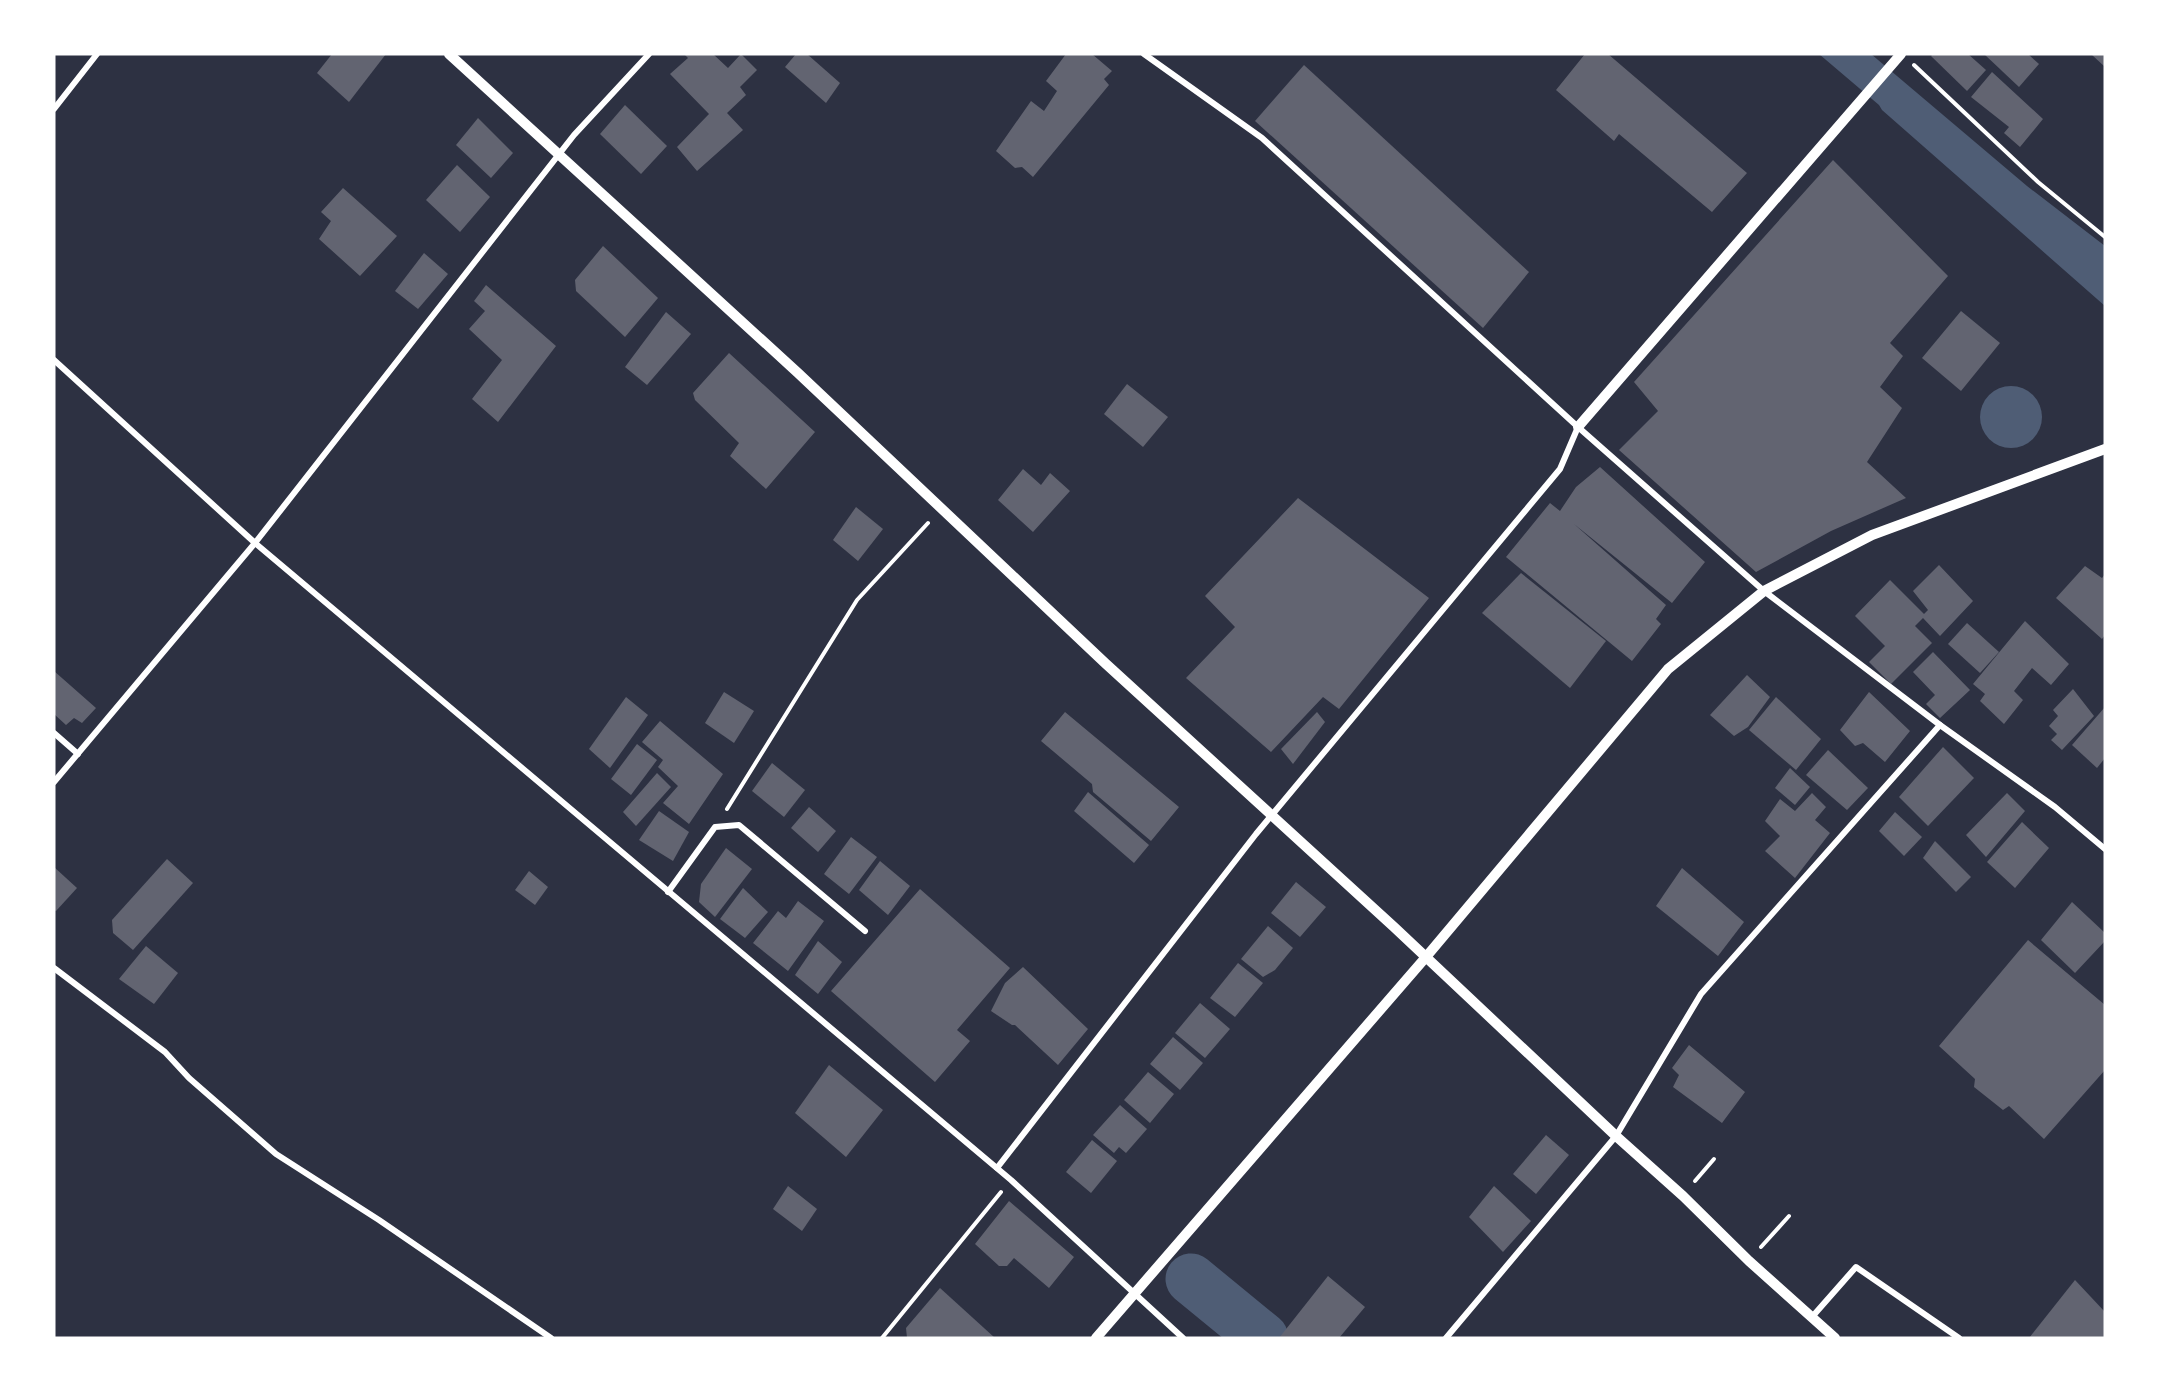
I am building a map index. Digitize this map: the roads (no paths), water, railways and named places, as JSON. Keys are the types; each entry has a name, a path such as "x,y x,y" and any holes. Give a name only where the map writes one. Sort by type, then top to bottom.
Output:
{"street":[{"path":"54,109 97,54"},
{"path":"449,54 798,374 1105,663 1426,957 1683,1196 1749,1261 1835,1338"},
{"path":"54,782 255,543 559,155 649,54"},
{"path":"1144,54 1262,138 1578,427 1764,591 1940,725 2055,807 2105,849"},
{"path":"997,1168 1256,834 1560,469 1578,427 1901,54"},
{"path":"54,360 255,543 1011,1180 1183,1338"},
{"path":"1096,1338 1426,957 1668,669 1764,591 1872,535 2105,449"},
{"path":"1446,1338 1616,1136 1701,994 1940,725"},
{"path":"54,733 78,754"},
{"path":"669,892 715,827 739,825 865,931"},
{"path":"54,968 165,1052 189,1078 276,1154 379,1220 551,1338"},
{"path":"1812,1317 1856,1268 1959,1338"}],"water":[{"path":"1819,54 1871,54 2027,186 2105,246 2105,306 1879,105"},
{"path":"2005,386 2017,386 2033,395 2040,405 2042,417 2040,429 2033,439 2017,448 2005,448 1994,443 1985,434 1980,423 1980,411 1985,400 1994,391"}],"waterway":[{"path":"1191,1279 1263,1338"}]}
